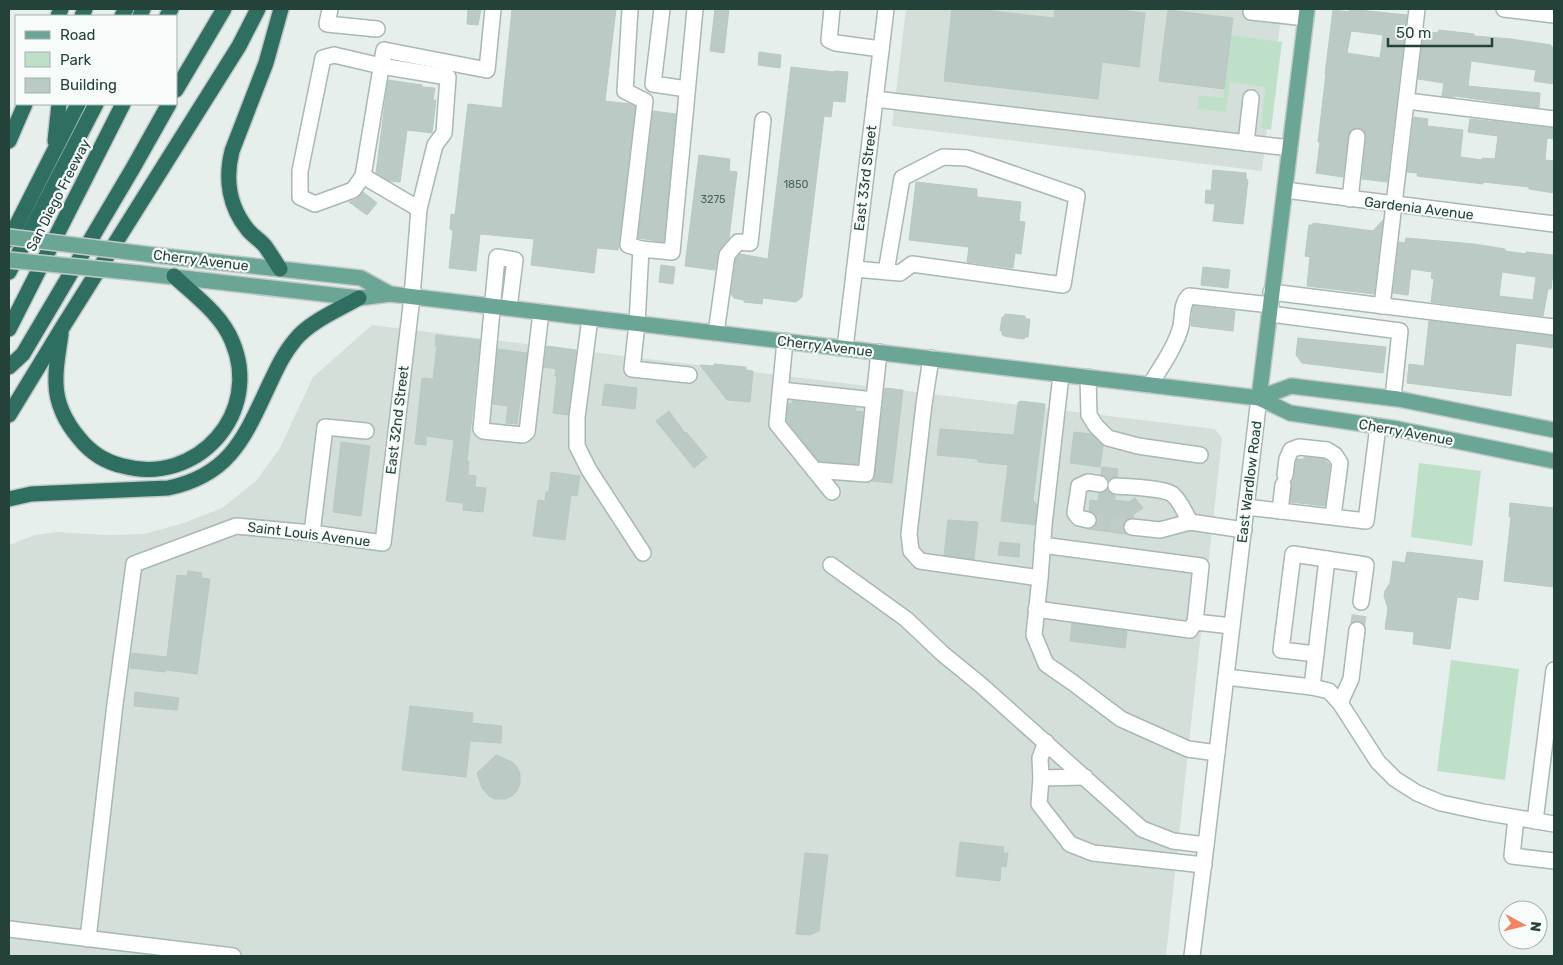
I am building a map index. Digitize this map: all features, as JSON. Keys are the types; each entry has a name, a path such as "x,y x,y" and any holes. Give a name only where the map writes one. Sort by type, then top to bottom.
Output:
{"highway":[{"path":"9,415 239,46 258,9"},
{"path":"280,9 266,63 232,151 228,178 233,205 240,218 264,245 280,269"},
{"path":"178,87 220,15"},
{"path":"9,141 25,105"},
{"path":"54,152 59,105"},
{"name":"San Diego Freeway","path":"9,239 78,105"},
{"path":"9,272 95,105"},
{"name":"San Diego Freeway","path":"9,329 122,105"},
{"path":"9,367 23,354 168,105"},
{"path":"62,328 56,383 60,408 82,443 102,458 130,468 156,470 183,463 206,450 225,429 236,404 241,378 236,352 226,328 218,317 174,276"},
{"path":"9,499 52,492 168,488 184,485 199,479 226,459 242,440 280,361 296,338 305,330 359,298"}],"main road":[{"name":"East Wardlow Road","path":"1259,398 1307,13"},
{"name":"Cherry Avenue","path":"9,239 361,278 390,294"},
{"name":"Cherry Avenue","path":"9,260 174,276 359,298 390,294 1259,398 1290,413 1378,426 1554,462"},
{"name":"Cherry Avenue","path":"1259,398 1291,386 1393,398 1554,430"}],"street":[{"path":"330,9 327,24 377,29"},
{"path":"381,66 334,55 324,58 300,171 300,197 315,204 353,190 363,176 384,50 487,70 493,9"},
{"path":"630,9 625,91 645,101 628,245 641,249 672,252 695,9"},
{"path":"662,9 654,84 687,89"},
{"path":"832,9 829,40 836,43 881,49"},
{"name":"East 33rd Street","path":"845,348 886,9"},
{"path":"1382,306 1417,9"},
{"path":"1504,9 1554,15"},
{"path":"1251,12 1307,13"},
{"name":"East 32nd Street","path":"381,66 448,77 444,133 435,145 419,209 412,297 382,543"},
{"path":"1246,143 1251,98"},
{"path":"875,99 1290,148"},
{"path":"1406,100 1554,119"},
{"path":"716,333 727,255 738,242 750,243 763,120"},
{"path":"1350,199 1357,137"},
{"path":"854,268 886,272 900,273 912,264 1063,284 1077,196 967,158 943,157 902,178 886,272"},
{"path":"363,176 419,209"},
{"name":"Gardenia Avenue","path":"1285,190 1554,224"},
{"path":"641,249 637,324 632,369 689,375"},
{"path":"508,308 515,260 497,257 480,429 483,432 523,435 527,432 541,312"},
{"path":"1150,385 1176,338 1180,327 1184,300 1188,296 1271,304 1382,306 1554,327"},
{"path":"1271,304 1400,330 1393,398"},
{"path":"590,318 577,417 577,446 589,470 643,553"},
{"path":"785,341 777,424 832,492"},
{"path":"814,470 866,474 879,352"},
{"path":"930,358 909,534 911,551 920,561 1040,578"},
{"path":"1061,374 1034,635 1046,664 1121,720 1188,749 1217,753"},
{"path":"1088,378 1089,415 1096,426 1108,438 1138,446 1200,455"},
{"path":"781,390 874,400"},
{"name":"East Wardlow Road","path":"1192,956 1259,398"},
{"name":"Cherry Avenue","path":"1516,422 1554,422"},
{"path":"1246,507 1366,521 1378,426"},
{"path":"312,533 325,427 366,431"},
{"path":"1280,511 1287,459 1291,450 1299,447 1327,450 1335,455 1340,463 1333,516"},
{"path":"1088,520 1079,518 1075,513 1079,486 1088,482 1100,484"},
{"path":"1116,486 1166,492 1174,495 1190,522"},
{"path":"1132,527 1160,530 1190,522 1244,530"},
{"name":"Saint Louis Avenue","path":"88,939 115,704 134,564 236,526 312,533 382,543"},
{"path":"1036,609 1190,630 1195,622 1201,566 1042,545"},
{"path":"1316,654 1281,650 1293,554 1366,565 1361,602"},
{"path":"1312,687 1327,559"},
{"path":"831,565 906,619 943,654 1046,742 1142,829 1173,842 1206,845"},
{"path":"1195,622 1232,626"},
{"path":"1340,703 1351,678 1357,630"},
{"path":"1535,821 1554,670"},
{"path":"1226,677 1312,687 1329,691 1340,703 1378,762 1395,780 1417,793 1440,803 1554,824"},
{"path":"1046,742 1040,758 1039,804 1070,844 1094,853 1204,865"},
{"path":"1041,778 1085,777"},
{"path":"1516,818 1512,856 1554,861"},
{"path":"9,929 233,956"}],"shaded area":[{"path":"906,9 1282,9 1262,171 892,126"},
{"path":"372,325 1215,429 1222,438 1166,956 9,956 9,545 35,535 57,532 109,535 144,534 184,523 222,508 256,481 280,448 313,377"}],"green space":[{"path":"1231,35 1282,42 1271,130 1261,128 1265,87 1230,82 1226,112 1197,109 1199,95 1223,98"},
{"path":"1419,463 1481,471 1472,546 1411,537"},
{"path":"1451,660 1519,669 1505,780 1437,771"}],"building":[{"path":"468,9 481,9 478,25 467,24"},
{"path":"512,9 616,9 605,101 631,104 635,106 635,109 618,250 597,248 594,273 531,265 534,239 480,234 476,271 449,268 453,231 450,229 451,214 455,215 468,104 502,108"},
{"path":"715,9 729,9 724,53 710,51"},
{"path":"952,9 975,9 1054,18 1055,9 1112,9 1145,13 1139,67 1102,62 1098,99 944,81"},
{"path":"1349,9 1407,15 1387,182 1362,179 1366,138 1363,130 1359,128 1353,129 1348,135 1343,177 1316,173 1333,10 1349,12","holes":["1351,31 1383,35 1380,58 1347,53"]},
{"path":"1168,10 1233,18 1224,89 1159,81"},
{"path":"1439,30 1551,45 1551,47 1554,47 1554,84 1534,81 1536,70 1471,61 1468,86 1540,93 1539,108 1455,96 1442,96 1444,83 1418,79 1424,31 1437,33"},
{"path":"759,52 781,55 780,68 758,65"},
{"path":"791,67 848,72 845,102 833,101 831,117 824,116 802,297 796,302 763,298 762,304 744,302 744,300 734,298 731,294 736,259 740,254 768,259"},
{"path":"388,80 435,88 433,100 436,100 432,133 407,130 400,182 389,181 376,173"},
{"path":"653,111 676,114 664,242 638,238"},
{"path":"1414,117 1428,119 1427,126 1463,130 1460,157 1482,160 1482,158 1495,159 1498,136 1468,132 1470,119 1554,128 1554,139 1547,138 1545,160 1554,161 1554,193 1529,189 1529,187 1483,182 1483,184 1417,176 1418,173 1407,172"},
{"path":"699,155 730,159 729,171 737,172 729,238 718,253 715,270 685,266"},
{"path":"1213,170 1246,173 1246,179 1248,180 1243,224 1213,221 1215,204 1205,203 1206,190 1211,191"},
{"path":"916,182 977,189 977,197 1021,202 1019,221 1025,222 1021,254 1015,253 1013,268 967,262 969,247 909,240"},
{"path":"363,192 377,203 367,215 349,202 357,199"},
{"path":"1383,220 1374,294 1307,286 1310,257 1305,256 1309,225 1313,225 1313,223 1373,231"},
{"path":"1406,238 1474,244 1526,254 1526,252 1554,255 1554,279 1552,279 1551,289 1548,289 1543,316 1431,302 1434,279 1431,278 1432,272 1411,269 1408,295 1393,293 1399,242 1405,243","holes":["1502,272 1536,277 1533,300 1499,296"]},
{"path":"661,265 675,267 673,284 659,282"},
{"path":"1203,267 1230,270 1228,288 1201,285"},
{"path":"1193,306 1235,311 1233,331 1191,326"},
{"path":"1005,314 1025,316 1025,319 1030,319 1028,337 1024,339 1002,335 1002,331 1000,331 1002,317"},
{"path":"1429,321 1554,336 1554,348 1516,343 1511,396 1407,383 1409,364 1424,366"},
{"path":"436,335 480,340 467,461 469,461 468,475 476,476 475,487 486,488 483,512 463,510 463,503 446,501 454,440 426,436 426,445 415,444 422,378 433,379 437,346 435,346"},
{"path":"1298,338 1386,347 1383,373 1302,363 1296,355"},
{"path":"547,346 576,350 568,415 553,413 557,376 555,376 556,369 544,367"},
{"path":"498,349 527,353 517,424 506,423 508,406 493,404"},
{"path":"714,364 746,367 746,370 753,371 750,402 727,400 700,365 714,366"},
{"path":"605,384 637,388 635,409 602,405"},
{"path":"885,388 903,390 892,483 872,481 875,475"},
{"path":"792,401 856,408 855,411 863,412 858,464 819,461 787,421 788,403 792,404"},
{"path":"1020,401 1045,404 1033,500 1037,505 1035,525 1001,521 1008,465 978,462 978,459 937,455 940,429 1014,435 1018,403"},
{"path":"669,411 685,433 707,457 694,468 656,421"},
{"path":"1074,432 1091,434 1103,446 1100,467 1070,463"},
{"path":"341,442 370,446 361,516 333,512"},
{"path":"1304,457 1324,459 1330,465 1325,506 1290,502 1296,462 1297,459 1304,459"},
{"path":"1102,467 1118,469 1117,477 1112,477 1109,480 1106,476 1101,475"},
{"path":"551,472 580,476 577,496 571,495 565,540 533,536 538,500 545,501 546,492 549,492"},
{"path":"1107,490 1115,495 1115,500 1129,502 1135,498 1143,508 1134,514 1133,518 1124,522 1123,526 1126,534 1088,529 1095,527 1097,522 1095,513 1089,511 1090,500 1098,501 1099,493"},
{"path":"1510,503 1554,508 1554,587 1504,581 1511,517 1509,517"},
{"path":"948,520 978,522 974,559 944,555"},
{"path":"1000,542 1020,544 1019,557 998,555"},
{"path":"1407,552 1483,561 1478,600 1457,597 1450,649 1413,644 1414,632 1385,629 1388,608 1384,596 1390,583 1393,561 1405,563"},
{"path":"188,571 202,573 201,578 210,579 197,674 130,668 132,653 167,657 177,575 187,576"},
{"path":"1072,623 1127,631 1125,648 1070,641"},
{"path":"135,692 179,698 177,710 134,706"},
{"path":"410,706 473,713 472,723 502,726 501,743 470,741 466,777 402,770"},
{"path":"496,755 512,762 520,774 520,784 517,791 506,799 495,799 489,796 482,788 477,773"},
{"path":"960,842 1004,847 1003,853 1008,853 1006,867 1001,866 1000,881 956,876"},
{"path":"805,853 828,855 819,931 810,935 796,934"}],"tunnel":[{"path":"1088,520 1132,527"},
{"path":"1357,630 1361,602"}]}
